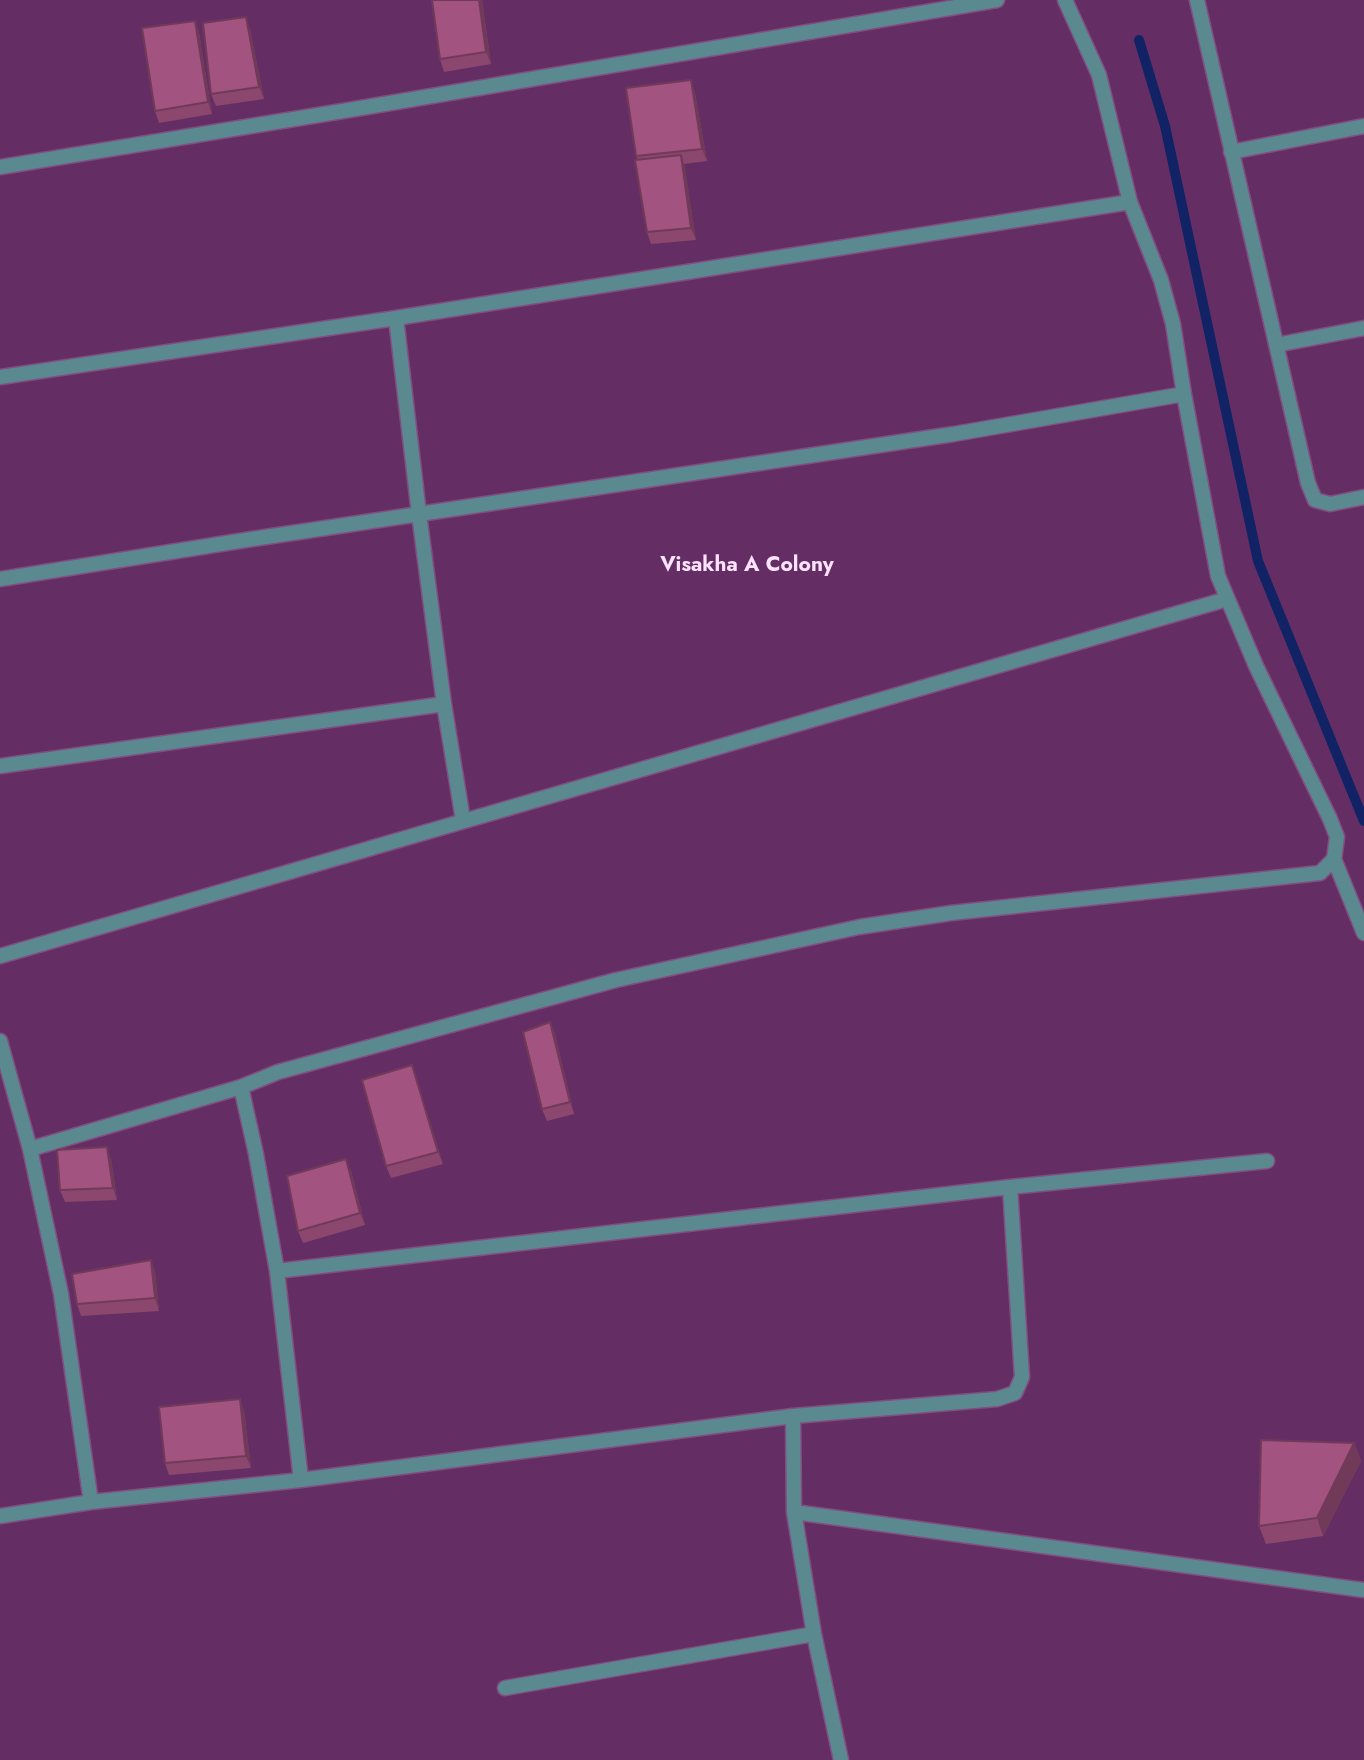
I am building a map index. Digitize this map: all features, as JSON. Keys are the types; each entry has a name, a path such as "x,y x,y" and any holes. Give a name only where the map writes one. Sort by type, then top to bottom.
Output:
{"street":[{"path":"0,167 997,0"},
{"path":"1065,0 1099,75 1130,202 1161,279 1173,324 1218,576 1256,666 1331,818 1337,837 1334,859 1364,933"},
{"path":"1196,0 1308,483 1315,500 1331,504 1364,497"},
{"path":"1231,152 1364,126"},
{"path":"0,377 396,318 1130,202"},
{"path":"396,318 444,704 463,820"},
{"path":"1276,345 1364,328"},
{"path":"0,579 954,434 1184,394"},
{"path":"0,956 1227,599"},
{"path":"0,766 444,704"},
{"path":"30,1149 241,1087 278,1072 616,981 859,927 951,913 1320,873 1334,859"},
{"path":"0,1041 30,1149 61,1294 91,1502"},
{"path":"241,1087 277,1271 301,1480"},
{"path":"277,1271 1010,1187 1267,1161"},
{"path":"0,1516 91,1502 301,1480 793,1416 997,1399 1015,1393 1022,1377 1010,1187"},
{"path":"793,1416 794,1512 814,1634 841,1760"},
{"path":"794,1512 1364,1590"},
{"path":"505,1688 814,1634"}],"building":[{"path":"432,0 479,0 486,52 440,59"},
{"path":"246,17 259,87 211,94 203,23"},
{"path":"195,21 208,102 155,111 142,28"},
{"path":"691,80 702,149 636,156 626,88"},
{"path":"681,155 691,228 647,232 635,160"},
{"path":"550,1022 570,1102 542,1109 523,1032"},
{"path":"412,1065 438,1152 386,1166 362,1080"},
{"path":"107,1147 113,1188 60,1190 57,1150"},
{"path":"346,1159 360,1213 298,1231 287,1176"},
{"path":"151,1260 155,1298 77,1304 72,1274"},
{"path":"240,1399 246,1456 165,1463 159,1407"},
{"path":"1261,1440 1354,1443 1317,1518 1259,1526"}],"waterway":[{"path":"1139,40 1165,126 1258,561 1364,821"}],"district":[{"name":"Visakha A Colony","path":"747,566"}]}
